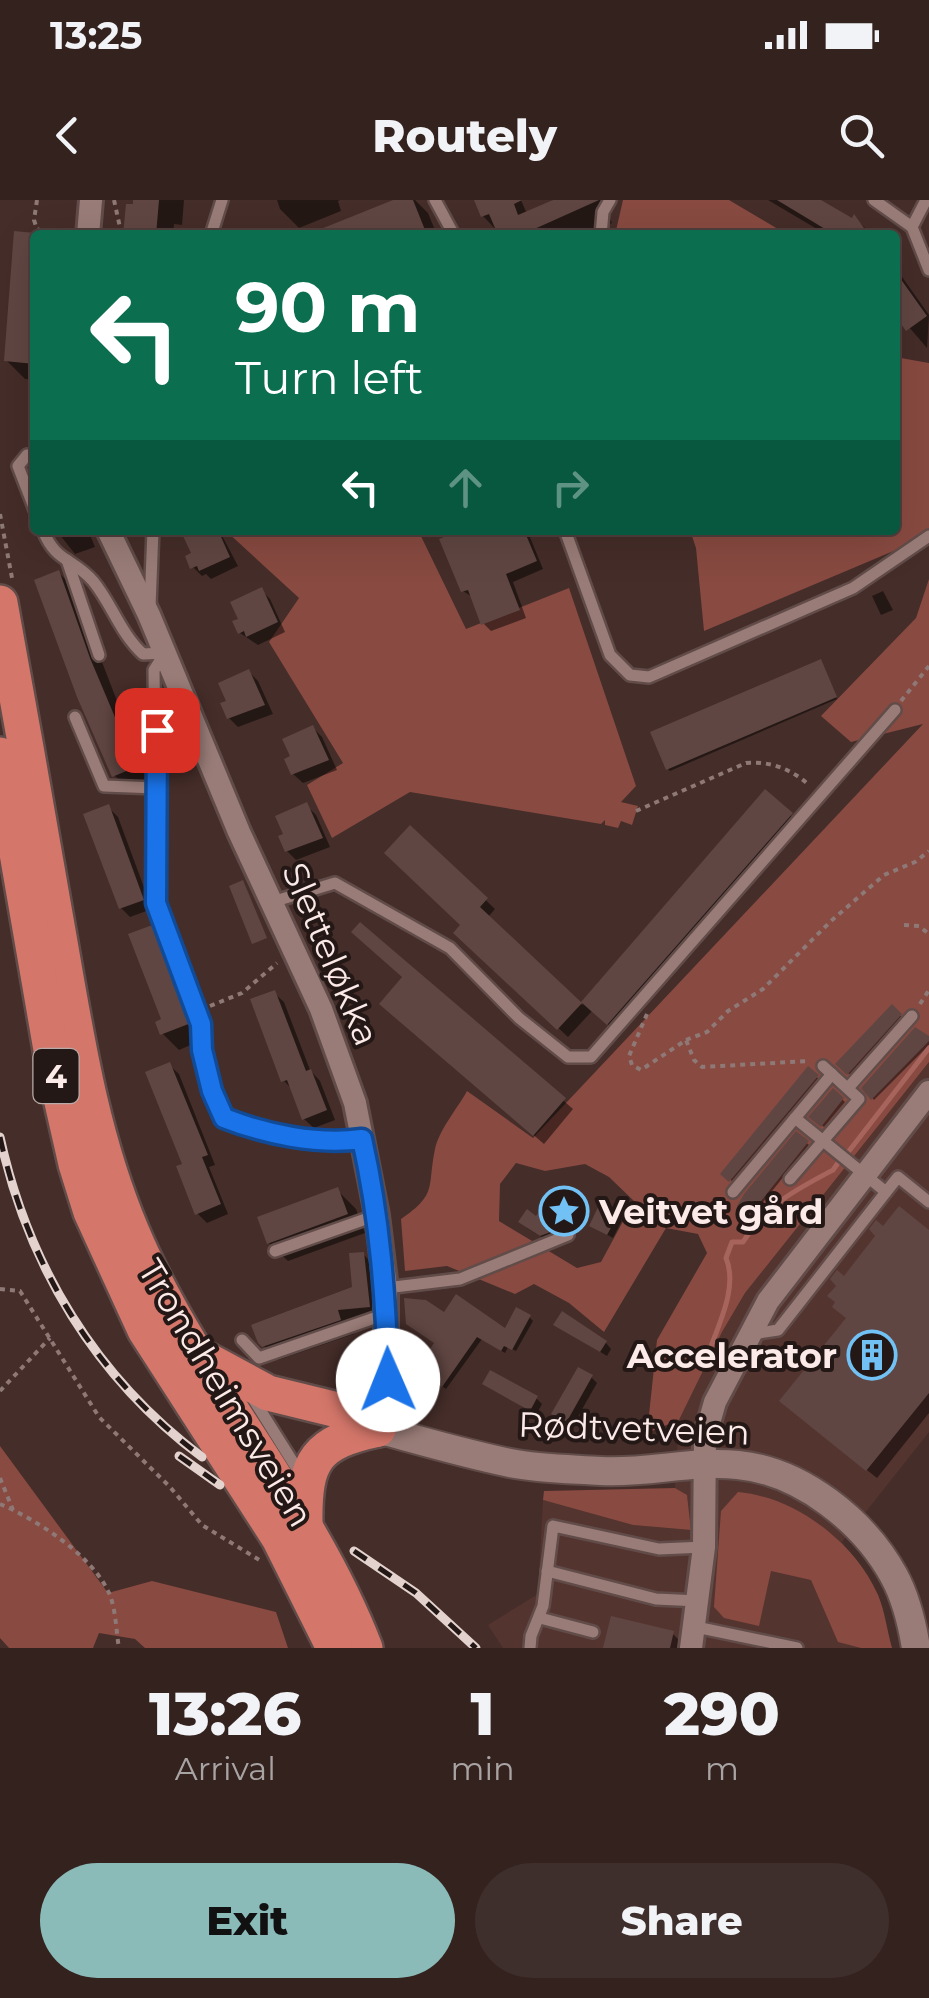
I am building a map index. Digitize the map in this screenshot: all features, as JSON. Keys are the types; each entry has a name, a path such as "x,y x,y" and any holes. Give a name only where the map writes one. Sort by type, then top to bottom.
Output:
{"highway":[{"name":"Trondheimsveien","path":"7,595 80,1057 95,1123 134,1236 157,1286 305,1522 365,1648"},
{"name":"Trondheimsveien","path":"0,755 54,1066 91,1212 145,1330 280,1538 334,1648"},
{"path":"194,1350 268,1393 362,1416 382,1430"},
{"path":"305,1522 306,1483 315,1458 342,1438 382,1430"}],"street":[{"path":"89,230 92,200"},
{"name":"Sletteløkka","path":"110,535 150,615 272,902 322,1009 350,1087 377,1215 386,1288 382,1430"},
{"path":"694,1638 704,1547 705,1437 715,1402 768,1301 929,1092"},
{"name":"Rødtvetveien","path":"382,1430 514,1464 608,1472 740,1464 776,1474 834,1508 864,1536 894,1574 912,1624 916,1648"}],"lane":[{"path":"213,230 222,200"},
{"path":"436,200 451,230"},
{"path":"601,230 603,212 610,200"},
{"path":"874,200 912,227 929,270"},
{"path":"912,227 926,200"},
{"path":"28,455 18,466 30,497"},
{"path":"45,535 54,553 92,580 130,643 143,654 165,653"},
{"path":"150,615 152,535"},
{"path":"566,535 610,655 630,675 649,677 853,588 929,536"},
{"path":"67,560 100,655"},
{"path":"165,653 154,670 156,903 196,1012 212,1091 224,1118 269,1132 339,1142 362,1139"},
{"path":"272,902 335,883 370,899 450,948 520,1018 568,1057 591,1057 895,710"},
{"path":"75,717 104,786 157,788"},
{"path":"848,1088 912,1016"},
{"path":"733,1192 795,1118 828,1070 859,1099 790,1179"},
{"path":"795,1118 886,1192"},
{"path":"748,1335 778,1330 898,1177 929,1202"},
{"path":"274,1251 377,1215"},
{"path":"386,1288 460,1278 568,1235"},
{"path":"242,1340 259,1358 386,1314"},
{"path":"244,1382 306,1483"},
{"path":"530,1648 530,1636 540,1618 552,1526 659,1549 704,1547"},
{"path":"547,1571 656,1599 699,1602"},
{"path":"540,1618 593,1632"},
{"path":"694,1638 794,1642"}],"path":[{"path":"37,200 34,220 39,230"},
{"path":"114,200 121,230"},
{"path":"0,514 7,595"},
{"path":"895,710 929,666"},
{"path":"636,812 746,762 763,761 784,767 821,796"},
{"path":"644,1025 629,1056 632,1065 641,1070 686,1040 706,1032 728,1011 763,989 830,921 884,875 915,862 929,851"},
{"path":"904,925 919,926 929,934"},
{"path":"196,1012 242,993 278,962 296,954"},
{"path":"686,1040 694,1060 702,1067 804,1059 828,1070"},
{"path":"0,1289 20,1291 99,1417 202,1525 266,1564"},
{"path":"0,1391 50,1338"},
{"path":"0,1478 13,1510"},
{"path":"0,1504 69,1546 94,1569 110,1596 119,1648"}],"shaded area":[{"path":"623,200 729,200 780,230 616,230"},
{"path":"900,358 929,363 929,536 704,631 692,535 900,535"},
{"path":"230,535 420,535 466,629 569,588 636,786 621,802 638,806 632,825 621,821 618,828 605,825 605,820 601,824 410,792 332,838 307,785 343,763 269,642 299,598"},
{"path":"929,579 929,1062 745,1293 679,1420 647,1433 657,1340 707,1253 698,1234 666,1228 604,1332 569,1303 534,1284 515,1294 447,1266 405,1271 401,1219 426,1196 437,1142 467,1091 533,1138 923,724 851,742 821,716 916,618","holes":["516,1163 545,1171 585,1164 609,1177 634,1201 601,1262 577,1268 499,1221 500,1184"]},
{"path":"929,1062 929,1432 842,1542 878,1594 892,1648 503,1648 488,1625 538,1594 543,1500 633,1525 691,1530 687,1496 675,1488 679,1420 722,1332 745,1293"},
{"path":"0,1446 108,1593 152,1581 276,1612 288,1648 145,1648 135,1639 99,1633 93,1648 9,1648 0,1638"},
{"path":"675,1488 687,1495 691,1530 633,1525 543,1500 544,1491"},
{"path":"738,1492 781,1503 839,1540 878,1595 892,1648 861,1648 838,1642 811,1580 771,1571 759,1626 724,1618 714,1607 721,1511"}],"building":[{"path":"133,200 159,200 156,230 123,230 126,204 133,204"},
{"path":"393,200 413,200 425,230 318,230"},
{"path":"474,200 522,200 514,204 518,215 553,200 599,200 532,230 496,230 489,214 481,217"},
{"path":"777,200 821,200 852,218 854,214 865,230 827,230"},
{"path":"14,231 30,233 30,364 4,361"},
{"path":"900,278 927,316 906,331 900,322"},
{"path":"220,535 230,557 199,571 197,566 190,569 185,556 191,553 183,536"},
{"path":"449,535 526,535 537,561 506,574 520,610 481,625 468,590 461,592 439,539"},
{"path":"59,570 90,658 136,767 112,777 77,697 34,580"},
{"path":"262,587 278,622 246,637 244,631 238,634 232,621 238,619 230,602"},
{"path":"821,659 837,697 666,770 650,732"},
{"path":"249,669 265,705 227,719 220,703 226,701 218,683"},
{"path":"313,725 329,760 291,775 284,759 290,756 282,739"},
{"path":"765,789 793,813 607,1025 582,1003 557,1030 453,933 460,925 384,853 410,825 488,898 480,907 581,1002"},
{"path":"307,802 323,838 285,852 275,816"},
{"path":"109,804 144,900 119,909 83,814"},
{"path":"243,880 267,938 252,944 229,886"},
{"path":"360,922 566,1098 533,1136 379,1004 402,977 351,932"},
{"path":"155,924 191,1023 160,1035 155,1022 161,1019 128,934"},
{"path":"275,990 306,1071 311,1069 327,1110 302,1120 287,1080 281,1082 250,999"},
{"path":"892,1004 902,1014 847,1075 835,1064"},
{"path":"915,1027 929,1036 929,1041 871,1100 861,1088"},
{"path":"170,1062 208,1155 202,1157 221,1204 195,1215 176,1166 182,1164 145,1072"},
{"path":"808,1066 819,1075 729,1182 720,1174"},
{"path":"833,1088 844,1098 821,1127 808,1117"},
{"path":"796,1131 809,1141 749,1216 737,1206"},
{"path":"338,1187 348,1214 267,1244 257,1217"},
{"path":"550,1195 570,1208 556,1230 540,1236 518,1222 527,1209 536,1216"},
{"path":"600,1203 619,1213 607,1235 589,1226"},
{"name":"Accelerator","path":"899,1206 929,1230 929,1393 866,1471 779,1401 846,1318 832,1307 835,1302 827,1296 836,1286 830,1279 837,1270 844,1276 875,1236 869,1229 876,1220 883,1226"},
{"path":"364,1252 370,1307 338,1310 341,1320 262,1347 258,1343 251,1325 352,1287 349,1253"},
{"path":"456,1294 505,1328 516,1307 531,1315 512,1350 504,1346 501,1351 477,1337 442,1387 416,1369 434,1343 406,1324 404,1298 426,1300 444,1312"},
{"path":"562,1311 607,1341 600,1352 553,1325"},
{"path":"578,1367 593,1375 566,1423 551,1414"},
{"path":"490,1370 538,1396 530,1411 482,1384"},
{"path":"611,1616 674,1631 670,1648 603,1648"}],"waterway":[{"path":"849,1151 929,1048"},
{"path":"706,1360 728,1296 726,1258 732,1242 743,1242 772,1208 838,1163"}],"railway":[{"path":"0,1137 28,1230 72,1316 130,1392 202,1457"},
{"path":"179,1456 220,1485"},
{"path":"354,1551 416,1593 476,1648"}],"place":[{"name":"Veitvet gård","path":"564,1211"},
{"name":"Accelerator","path":"872,1355"}],"route":[{"path":"157,730 156,903 201,1024 202,1050 212,1091 224,1118 251,1129 339,1142 362,1139 386,1288 388,1380"}]}
